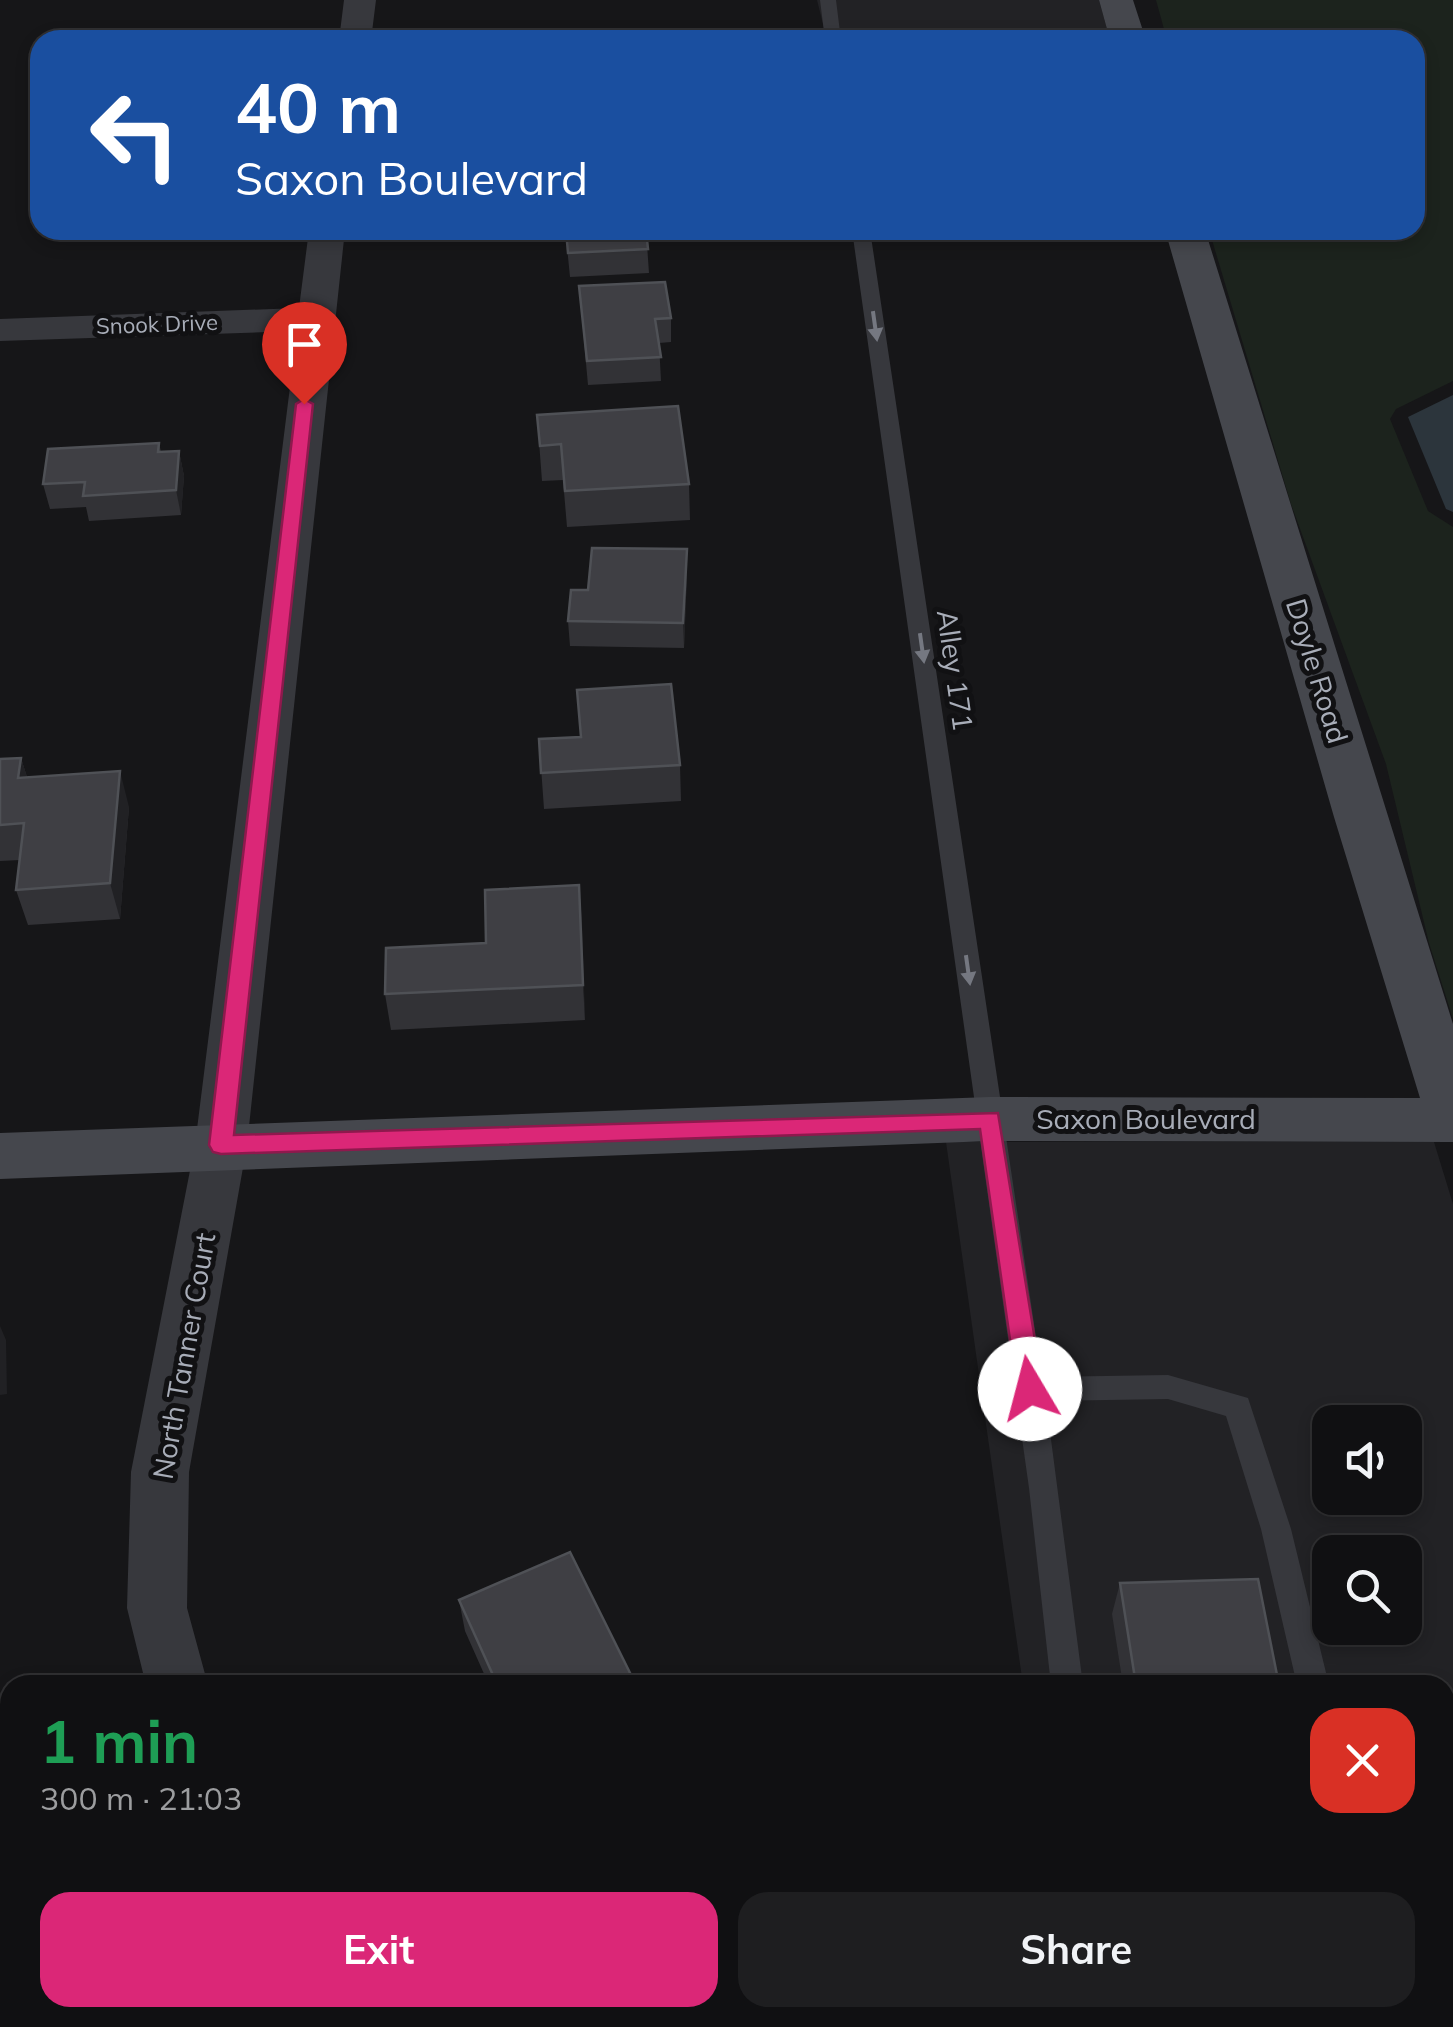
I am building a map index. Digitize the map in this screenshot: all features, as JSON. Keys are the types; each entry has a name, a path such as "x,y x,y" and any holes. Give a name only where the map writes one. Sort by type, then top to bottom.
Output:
{"main road":[{"path":"1116,0 1125,30"},
{"name":"Doyle Road","path":"1187,240 1360,817 1453,1111"},
{"name":"Saxon Boulevard","path":"0,1156 990,1119 1453,1120"}],"street":[{"path":"356,30 360,0"},
{"name":"North Tanner Court","path":"174,1675 156,1608 160,1472 221,1145 326,240"},
{"name":"Snook Drive","path":"0,330 314,319"}],"lane":[{"path":"828,0 832,30"},
{"name":"Alley 171","path":"862,240 1030,1389 1066,1675"},
{"path":"1030,1389 1168,1387 1238,1406 1276,1528 1312,1675"}],"shaded area":[{"path":"817,0 1099,0 1107,30 824,30"},
{"path":"1156,0 1453,0 1453,381 1396,409 1390,419 1428,511 1453,527 1453,1019 1429,943 1386,764 1291,504 1212,240 1425,240 1425,30 1164,30"},
{"path":"1453,395 1453,512 1446,509 1408,417"},
{"path":"946,1142 1434,1142 1453,1204 1453,1675 1022,1675"}],"building":[{"path":"567,240 647,240 648,249 568,253"},
{"path":"665,282 671,318 655,319 661,357 587,361 579,286"},
{"path":"678,406 689,484 565,491 561,444 540,446 537,415"},
{"path":"159,443 158,452 179,451 176,490 83,496 85,482 43,484 48,449"},
{"path":"592,548 687,549 683,623 568,621 571,590 588,590"},
{"path":"671,684 680,765 541,773 539,739 581,737 577,690"},
{"path":"21,758 18,778 120,771 110,883 16,890 24,823 0,825 0,759"},
{"path":"579,885 583,985 385,994 386,948 486,943 485,890"},
{"path":"570,1552 631,1675 493,1675 459,1600"},
{"path":"1258,1579 1277,1675 1134,1675 1120,1583"}],"route":[{"path":"304,404 221,1145 990,1119 1030,1389"}]}
